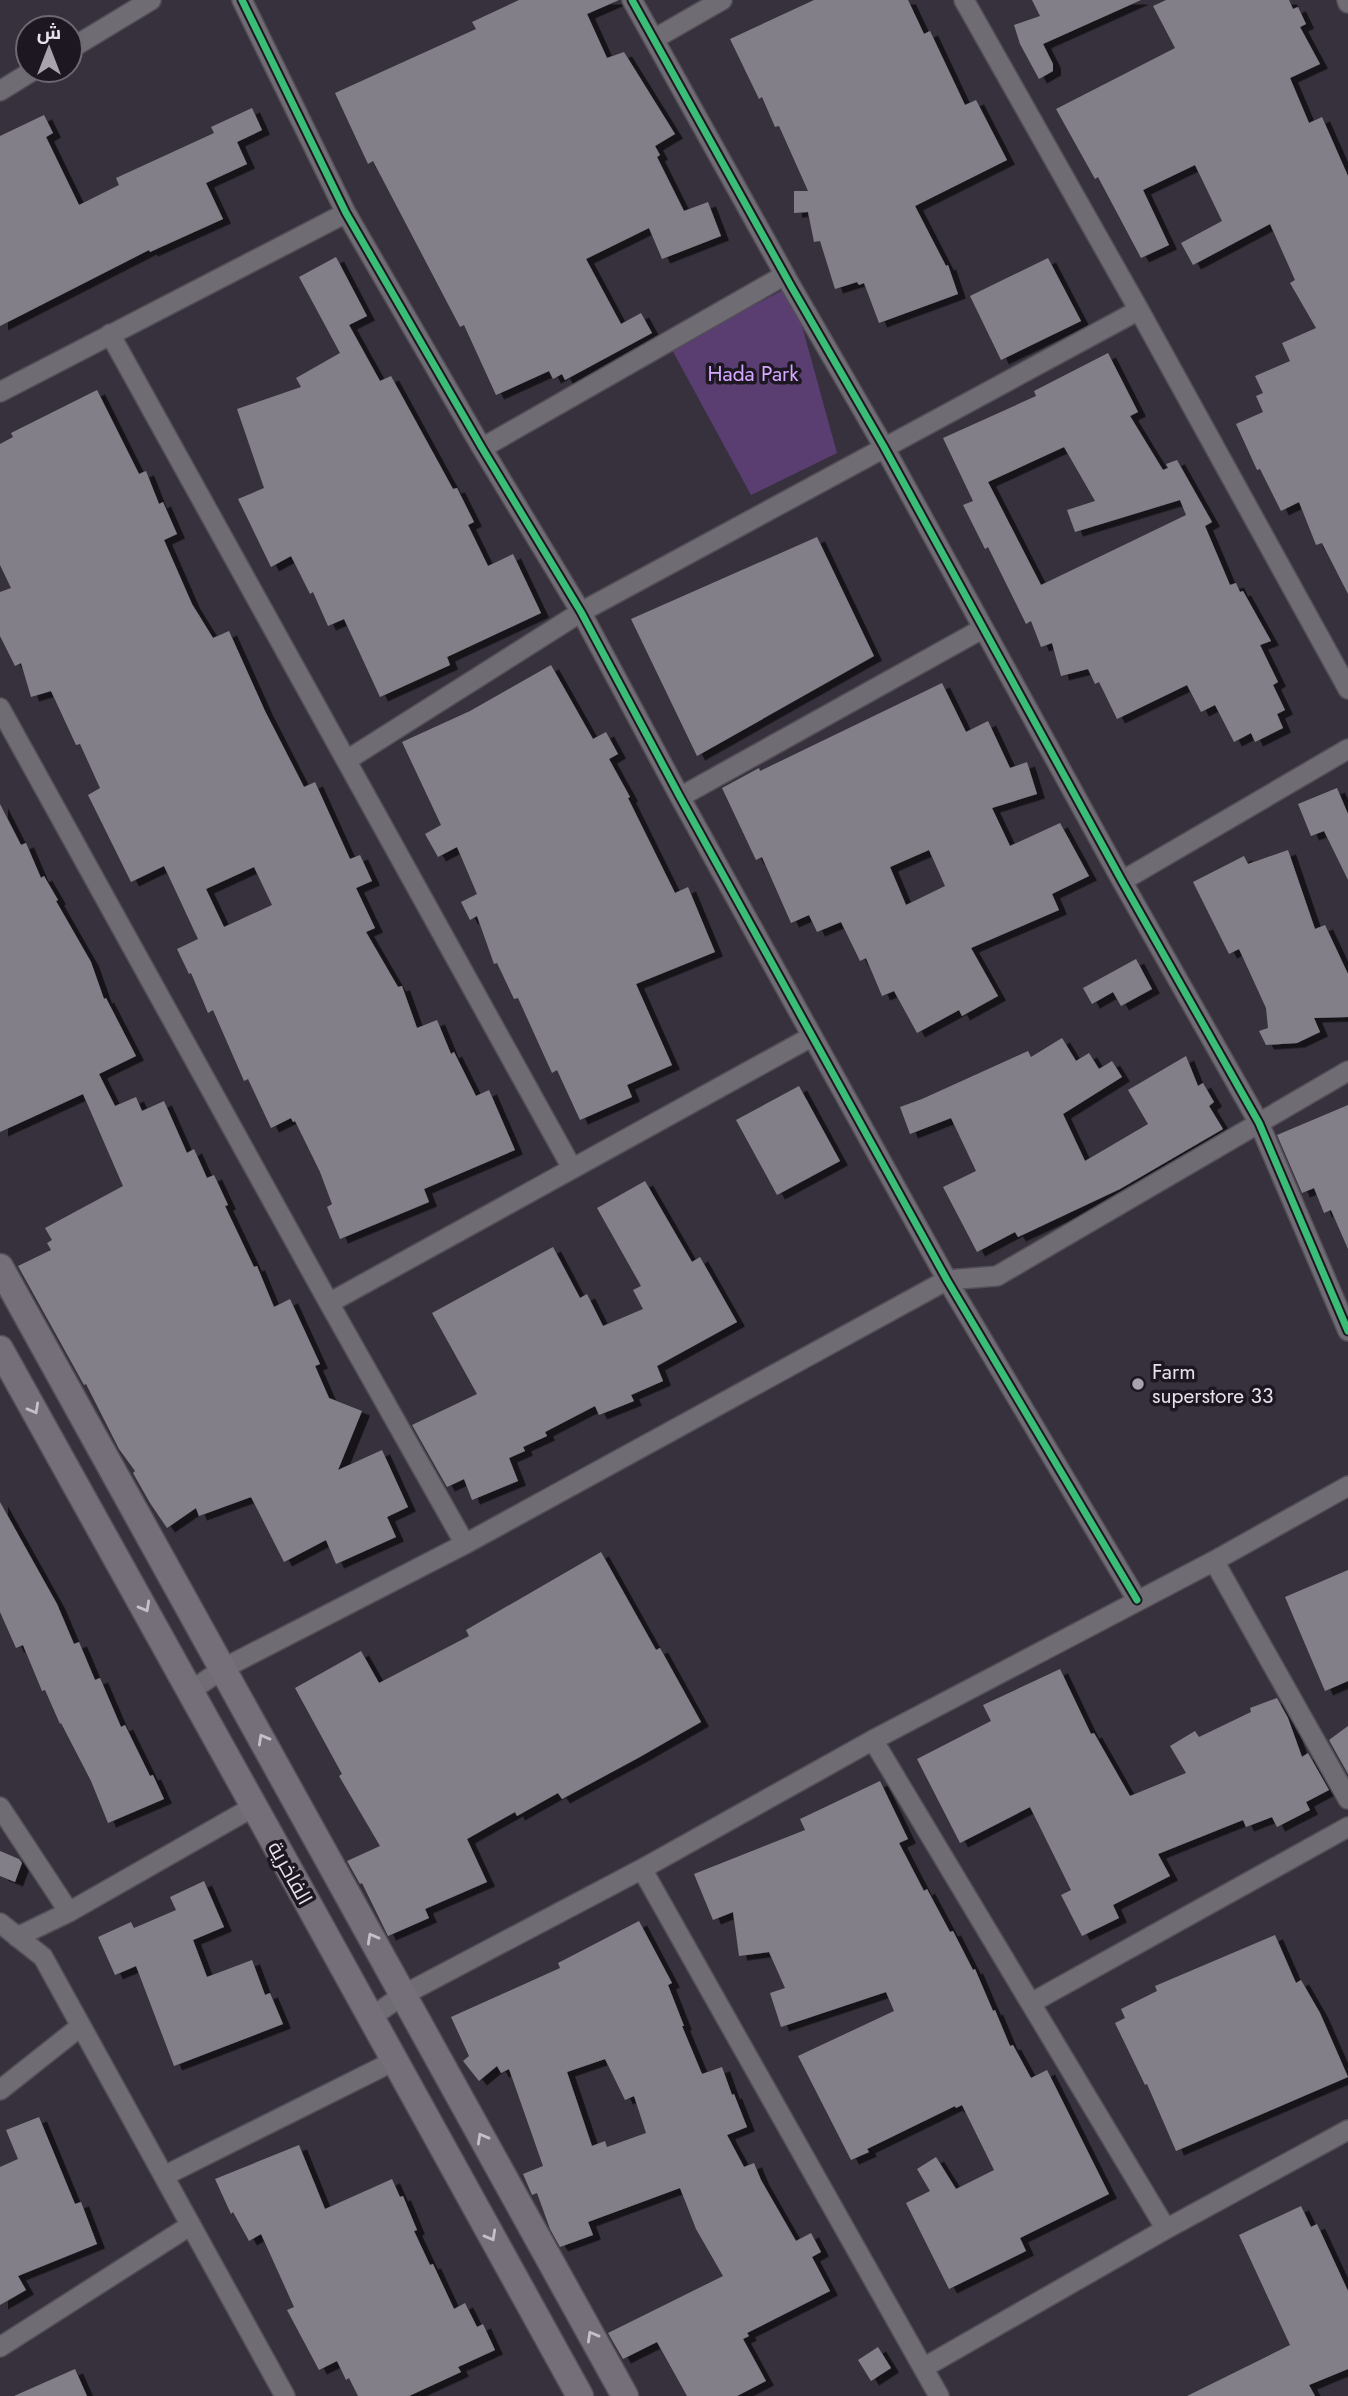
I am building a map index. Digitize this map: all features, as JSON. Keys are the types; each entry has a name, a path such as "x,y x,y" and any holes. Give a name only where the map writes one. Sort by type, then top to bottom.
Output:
{"street":[{"path":"84,40 151,0"},
{"path":"242,0 346,213 482,448 582,612 811,1037 947,1280 1137,1600"},
{"path":"632,0 884,447 982,629 1259,1123 1348,1331"},
{"path":"654,39 722,0"},
{"path":"964,0 1139,310 1348,690"},
{"path":"0,392 346,213"},
{"path":"482,448 785,275"},
{"path":"347,760 582,612 1139,310"},
{"path":"110,334 572,1168"},
{"path":"680,797 982,629"},
{"path":"0,708 329,1303 466,1544"},
{"path":"1122,881 1348,749"},
{"path":"329,1303 811,1037"},
{"path":"192,1690 224,1668 466,1544 947,1280 997,1276 1348,1071"},
{"path":"0,1267 625,2396"},
{"name":"الفاخرية","path":"0,1349 192,1690 253,1807 580,2396"},
{"path":"370,2018 402,1996 642,1870 873,1740 1214,1561 1348,1486"},
{"path":"1214,1561 1348,1799"},
{"path":"873,1740 1166,2229"},
{"path":"0,1807 69,1912"},
{"path":"17,1937 69,1912 253,1807"},
{"path":"1031,2003 1348,1827"},
{"path":"642,1870 939,2396"},
{"path":"0,1923 43,1957 285,2396"},
{"path":"0,2090 81,2025"},
{"path":"164,2176 394,2061"},
{"path":"923,2368 1166,2229 1348,2130"},
{"path":"0,2347 191,2225"}],"green space":[{"name":"Hada Park","path":"791,286 837,453 751,495 671,348"}],"building":[{"path":"519,0 619,0 587,14 607,58 624,52 675,134 655,146 660,155 657,157 684,211 708,202 721,236 662,259 649,228 586,259 621,324 641,313 652,333 565,380 562,374 553,379 549,371 496,395 464,325 460,327 373,161 368,164 335,93 476,29 472,22"},
{"path":"814,0 908,0 924,34 930,31 965,105 976,100 1007,160 915,206 946,266 948,265 958,294 879,323 864,283 859,285 857,282 835,289 820,241 814,242 808,212 794,213 794,191 808,191 779,126 775,127 762,97 759,99 730,39"},
{"path":"1032,0 1141,0 1043,44 1053,64 1053,71 1039,79 1020,44 1014,25 1040,16"},
{"path":"1166,0 1289,0 1293,9 1298,7 1306,24 1300,27 1320,64 1290,78 1309,123 1322,117 1348,176 1348,594 1322,543 1316,545 1299,502 1281,511 1260,469 1257,470 1236,424 1263,412 1256,396 1263,393 1255,376 1290,361 1282,343 1316,328 1290,283 1295,280 1270,224 1193,265 1181,243 1222,221 1195,165 1143,190 1169,245 1141,258 1098,177 1095,179 1056,109 1175,48 1153,6"},
{"path":"252,108 262,130 237,142 247,164 206,183 223,219 150,252 149,250 0,326 0,136 44,115 53,133 46,137 79,205 119,185 116,178 214,133 211,127"},
{"path":"336,257 367,316 349,325 380,381 391,376 453,489 457,488 474,522 468,525 488,566 513,554 541,613 447,657 450,665 380,697 344,619 328,626 313,592 310,594 291,556 271,567 238,499 264,488 237,409 301,387 296,378 340,353 299,277"},
{"path":"1048,258 1081,321 1001,360 970,296"},
{"path":"1108,353 1138,412 1130,416 1163,470 1168,468 1166,464 1177,460 1212,522 1205,526 1230,585 1236,583 1240,592 1243,591 1271,641 1260,645 1278,682 1273,685 1285,710 1277,714 1283,728 1255,742 1251,733 1234,742 1215,705 1201,712 1187,685 1117,719 1099,682 1095,684 1088,669 1061,676 1052,643 1041,647 1031,621 1026,624 988,547 985,549 963,505 973,501 943,438 1036,396 1034,391","holes":["1064,447 1095,501 1067,510 1075,532 1180,500 1186,515 1041,585 988,482"]},
{"path":"97,390 139,474 146,471 159,504 163,502 177,534 164,540 192,604 213,638 229,631 265,711 304,787 315,782 350,859 360,855 372,881 356,888 375,928 366,932 398,987 402,986 417,1028 437,1020 451,1054 454,1052 476,1096 489,1090 515,1150 424,1189 429,1202 340,1239 327,1207 332,1204 320,1172 295,1121 291,1118 271,1128 248,1079 244,1081 213,1010 208,1013 191,973 189,974 177,949 198,939 164,866 131,882 88,795 100,788 80,744 76,745 51,691 31,697 21,663 15,666 0,636 0,592 11,588 0,565 0,444 13,437 11,433","holes":["254,867 272,905 224,927 206,889"]},
{"path":"817,537 874,656 697,756 631,619"},
{"path":"551,665 593,739 606,732 618,754 609,759 675,893 688,887 715,952 636,984 672,1065 627,1085 632,1097 580,1120 557,1070 552,1073 518,998 514,999 497,963 494,964 477,916 470,920 461,902 477,894 457,847 438,857 425,834 441,825 402,742 470,711"},
{"path":"942,683 966,732 988,721 1010,768 1027,762 1037,794 992,808 1010,846 1060,823 1089,876 1052,894 1059,910 971,948 998,996 962,1016 959,1010 917,1033 894,991 882,996 866,958 860,961 841,922 817,932 809,915 791,923 762,857 756,860 722,788 759,768 760,771","holes":["929,850 945,886 906,905 890,867"]},
{"path":"1337,788 1348,814 1348,880 1324,831 1311,836 1298,804"},
{"path":"0,804 21,845 26,843 41,878 44,876 58,900 56,901 91,962 104,999 106,998 136,1056 99,1074 115,1106 136,1097 142,1111 164,1101 187,1153 194,1149 207,1178 214,1175 228,1205 225,1206 254,1267 257,1266 274,1307 290,1299 320,1364 315,1366 329,1398 362,1411 338,1470 382,1450 408,1507 387,1517 396,1537 336,1564 326,1540 284,1562 251,1497 199,1516 196,1508 167,1528 133,1473 135,1471 119,1449 86,1384 84,1385 18,1266 51,1250 47,1243 52,1240 45,1228 123,1186 83,1094 0,1132"},
{"path":"1288,850 1315,929 1325,925 1348,974 1348,1017 1314,1018 1320,1032 1297,1043 1266,1045 1259,1031 1268,1028 1266,1008 1239,949 1229,954 1193,882 1244,856 1248,864"},
{"path":"1136,959 1152,989 1121,1006 1113,992 1092,1004 1083,988"},
{"path":"1062,1038 1076,1061 1089,1053 1099,1069 1112,1061 1122,1077 1063,1114 1085,1161 1148,1124 1128,1090 1186,1056 1198,1086 1203,1083 1214,1102 1209,1106 1223,1129 1120,1189 1018,1237 1015,1232 977,1252 943,1187 976,1171 951,1118 910,1134 900,1107 1028,1051 1031,1057"},
{"path":"799,1086 840,1161 777,1195 736,1120"},
{"path":"1348,1105 1348,1249 1331,1210 1324,1213 1314,1188 1302,1193 1277,1135"},
{"path":"645,1181 692,1262 700,1257 737,1322 657,1366 663,1381 631,1395 634,1401 599,1415 595,1406 545,1432 547,1436 523,1447 525,1451 509,1458 518,1481 472,1500 464,1479 447,1487 412,1425 477,1394 432,1313 553,1247 580,1298 587,1294 603,1326 643,1309 633,1290 641,1286 597,1208"},
{"path":"0,1502 57,1604 74,1644 79,1642 95,1680 100,1678 121,1727 125,1725 164,1799 108,1823 91,1781 45,1690 42,1691 23,1645 16,1648 0,1612"},
{"path":"601,1552 656,1650 660,1648 701,1722 562,1799 558,1793 517,1816 515,1812 467,1839 487,1882 425,1909 429,1918 388,1936 362,1883 360,1884 347,1861 380,1846 339,1776 342,1774 295,1688 361,1651 379,1683 469,1636 466,1630"},
{"path":"1348,1570 1348,1681 1325,1691 1285,1597"},
{"path":"1060,1669 1091,1734 1094,1733 1130,1796 1186,1773 1170,1746 1195,1731 1199,1737 1251,1712 1250,1708 1277,1698 1288,1718 1302,1757 1308,1753 1329,1790 1306,1802 1310,1810 1277,1827 1272,1817 1246,1827 1243,1820 1158,1854 1170,1876 1113,1905 1119,1918 1082,1936 1061,1895 1071,1890 1030,1807 960,1843 917,1759 991,1721 983,1705"},
{"path":"1348,1726 1348,1774 1329,1740"},
{"path":"880,1781 908,1839 899,1843 924,1891 927,1889 950,1932 953,1931 973,1970 975,1969 1010,2046 1013,2045 1031,2078 1047,2070 1109,2194 1020,2238 1026,2251 949,2289 906,2203 930,2191 917,2169 936,2157 956,2189 994,2170 962,2105 867,2149 869,2152 851,2160 798,2056 894,2011 886,1992 781,2027 770,1993 785,1988 769,1952 739,1956 733,1912 713,1920 694,1874 805,1830 800,1819"},
{"path":"0,1851 22,1863 15,1882 0,1876"},
{"path":"204,1881 224,1927 193,1940 207,1977 252,1960 265,1995 270,1993 283,2024 174,2066 136,1966 115,1975 98,1937 131,1922 134,1928 176,1910 170,1897"},
{"path":"639,1921 672,1983 668,1985 702,2074 722,2067 732,2095 734,2094 747,2127 727,2135 744,2167 754,2163 796,2241 811,2233 821,2252 812,2257 830,2291 747,2333 749,2336 743,2339 766,2381 737,2396 687,2396 657,2342 623,2359 608,2333 723,2276 696,2229 680,2188 588,2222 593,2235 560,2247 550,2229 537,2193 532,2195 523,2174 543,2166 509,2069 501,2073 497,2066 479,2081 463,2061 469,2056 451,2017 560,1968 558,1963","holes":["605,2059 625,2100 634,2096 646,2133 607,2147 605,2141 592,2146 567,2072"]},
{"path":"1275,1935 1296,1983 1301,1980 1320,2013 1348,2077 1176,2151 1147,2084 1145,2085 1115,2023 1125,2018 1121,2009 1157,1991 1155,1986"},
{"path":"39,2117 75,2204 81,2202 97,2244 18,2276 26,2290 0,2305 0,2167 18,2159 6,2130"},
{"path":"299,2145 325,2209 392,2179 400,2197 403,2196 417,2230 414,2231 430,2265 433,2264 454,2309 465,2303 477,2327 483,2324 495,2350 458,2367 461,2372 409,2396 358,2396 337,2361 319,2370 287,2310 294,2307 261,2234 249,2241 233,2212 231,2214 215,2179"},
{"path":"1301,2206 1311,2227 1317,2224 1348,2291 1348,2369 1309,2385 1315,2396 1187,2396 1290,2345 1239,2235"},
{"path":"878,2347 891,2368 871,2381 858,2360"},
{"path":"75,2369 87,2396 14,2396"}],"cycle path":[{"path":"242,0 346,213 581,612 947,1280 1137,1600"},
{"path":"632,0 884,447 1122,881 1259,1123 1348,1331"}],"place":[{"name":"Farm superstore 33","path":"1138,1384"}]}
